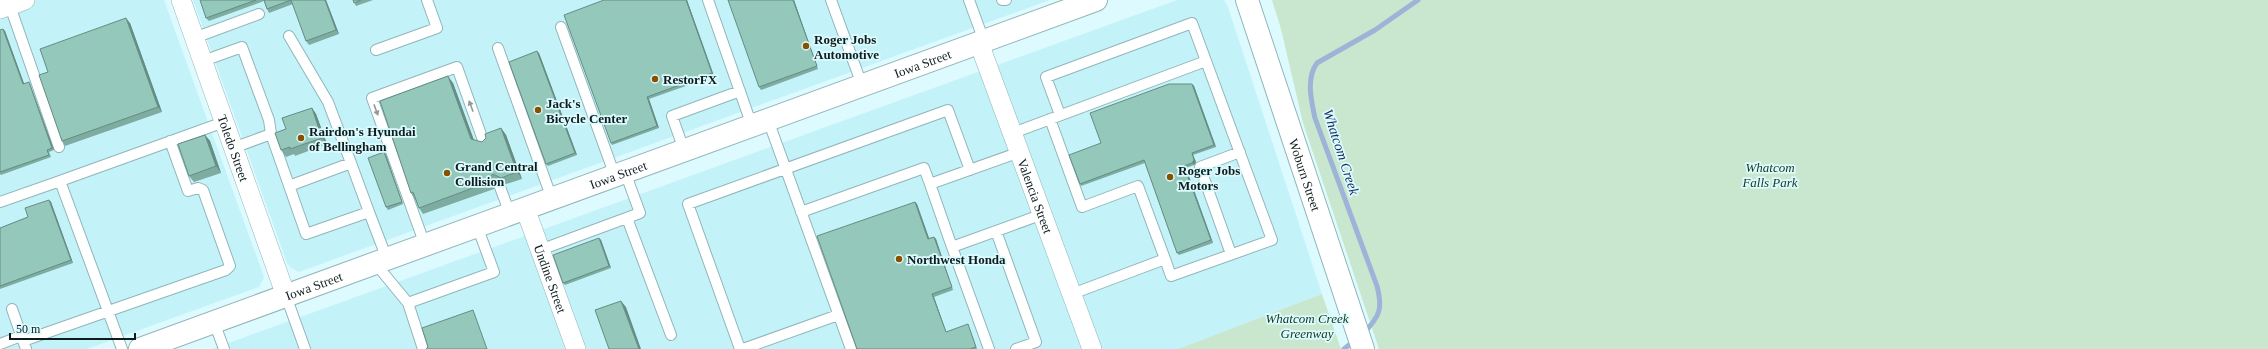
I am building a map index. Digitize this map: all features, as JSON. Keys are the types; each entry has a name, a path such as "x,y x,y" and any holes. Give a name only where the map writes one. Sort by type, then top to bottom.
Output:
{"main road":[{"name":"Iowa Street","path":"140,349 1096,0"},
{"name":"Woburn Street","path":"1247,0 1363,349"}],"street":[{"name":"Toledo Street","path":"181,0 286,296"},
{"name":"Valencia Street","path":"981,42 1092,349"},
{"name":"Undine Street","path":"518,211 540,250 576,349"}],"lane":[{"path":"376,50 437,28 427,0"},
{"path":"708,0 740,91 786,168 851,349"},
{"path":"831,0 862,85"},
{"path":"971,1 981,42"},
{"path":"11,5 59,147"},
{"path":"194,38 260,14"},
{"path":"1050,119 1082,207 1138,186 1171,276 1272,240 1192,24 1046,77 1060,115"},
{"path":"540,250 640,213 620,174 561,27"},
{"path":"289,36 328,102 369,212 381,261 408,303 424,349"},
{"path":"203,61 242,47 269,120 270,134 306,234 369,212"},
{"path":"498,48 552,198"},
{"path":"1013,133 1206,62"},
{"path":"425,245 372,98 457,68 484,143"},
{"path":"684,150 672,116 740,91"},
{"path":"838,315 742,349 688,204 948,110 970,170"},
{"path":"0,202 224,122"},
{"path":"233,148 270,134"},
{"path":"0,344 24,342 108,310 226,270 230,266 203,190 198,188 188,191 170,141"},
{"path":"930,184 1020,152"},
{"path":"1231,254 1200,167 1240,152"},
{"path":"289,186 351,163"},
{"path":"801,212 924,168 989,349"},
{"path":"60,181 122,349"},
{"path":"500,187 518,211"},
{"path":"952,247 1042,214"},
{"path":"627,218 671,335"},
{"path":"408,303 494,272 477,226"},
{"path":"996,231 1036,342 1016,349"},
{"path":"1072,294 1165,259"},
{"path":"286,296 305,349"},
{"path":"12,309 24,342"},
{"path":"214,322 224,349"}],"shaded area":[{"path":"0,0 164,0 263,274 264,278 259,287 87,349 0,349"},
{"path":"193,0 1050,0 299,272 291,268 287,263"},
{"path":"1177,0 1224,0 1228,7 1322,294 1178,349 212,349"}],"green space":[{"name":"Whatcom Falls Park","path":"1272,0 2268,0 2268,349 1379,349 1303,123 1281,29"},
{"name":"Whatcom Creek Greenway","path":"1322,294 1341,349 1178,349"}],"building":[{"path":"200,0 256,0 206,18"},
{"path":"264,0 291,0 267,9"},
{"path":"291,0 325,0 336,30 306,41"},
{"path":"353,0 361,0 354,3"},
{"path":"604,0 686,0 712,73 647,97 657,126 611,143 564,15"},
{"path":"728,0 793,0 817,66 759,87"},
{"path":"126,18 158,107 62,141 39,75 48,72 40,49"},
{"path":"3,29 23,84 29,82 52,148 47,150 49,155 0,172 0,30"},
{"path":"537,51 575,153 546,164 509,62"},
{"path":"448,76 471,139 482,142 486,138 485,134 501,128 517,172 501,178 493,174 490,177 489,182 419,208 413,192 411,193 380,101"},
{"name":"Roger Jobs Motors","path":"1169,84 1192,84 1214,145 1192,153 1194,160 1192,163 1184,166 1211,240 1177,253 1144,160 1080,184 1069,155 1101,143 1090,113"},
{"path":"312,108 322,138 290,149 290,147 281,150 275,133 286,129 282,118"},
{"path":"205,135 216,166 189,176 178,144"},
{"path":"384,152 402,202 386,207 368,158"},
{"path":"49,200 71,260 0,286 0,228 28,217 25,208"},
{"path":"915,202 928,239 934,237 952,287 932,294 946,332 968,324 976,347 970,349 857,349 817,236"},
{"path":"599,238 609,266 563,283 553,255"},
{"path":"621,301 639,349 609,349 595,310"},
{"path":"473,310 487,349 426,349 428,347 422,328"}],"waterway":[{"name":"Whatcom Creek","path":"1363,334 1379,312 1379,294 1315,118 1310,89 1311,75 1317,63 1375,30 1418,0"},
{"name":"Whatcom Creek","path":"1344,349 1354,341"}],"place":[{"name":"Roger Jobs Automotive","path":"806,46"},
{"name":"RestorFX","path":"655,79"},
{"name":"Jack's Bicycle Center","path":"538,110"},
{"name":"Rairdon's Hyundai of Bellingham","path":"301,138"},
{"name":"Grand Central Collision","path":"447,173"},
{"name":"Roger Jobs Motors","path":"1170,177"},
{"name":"Northwest Honda","path":"899,259"}]}
